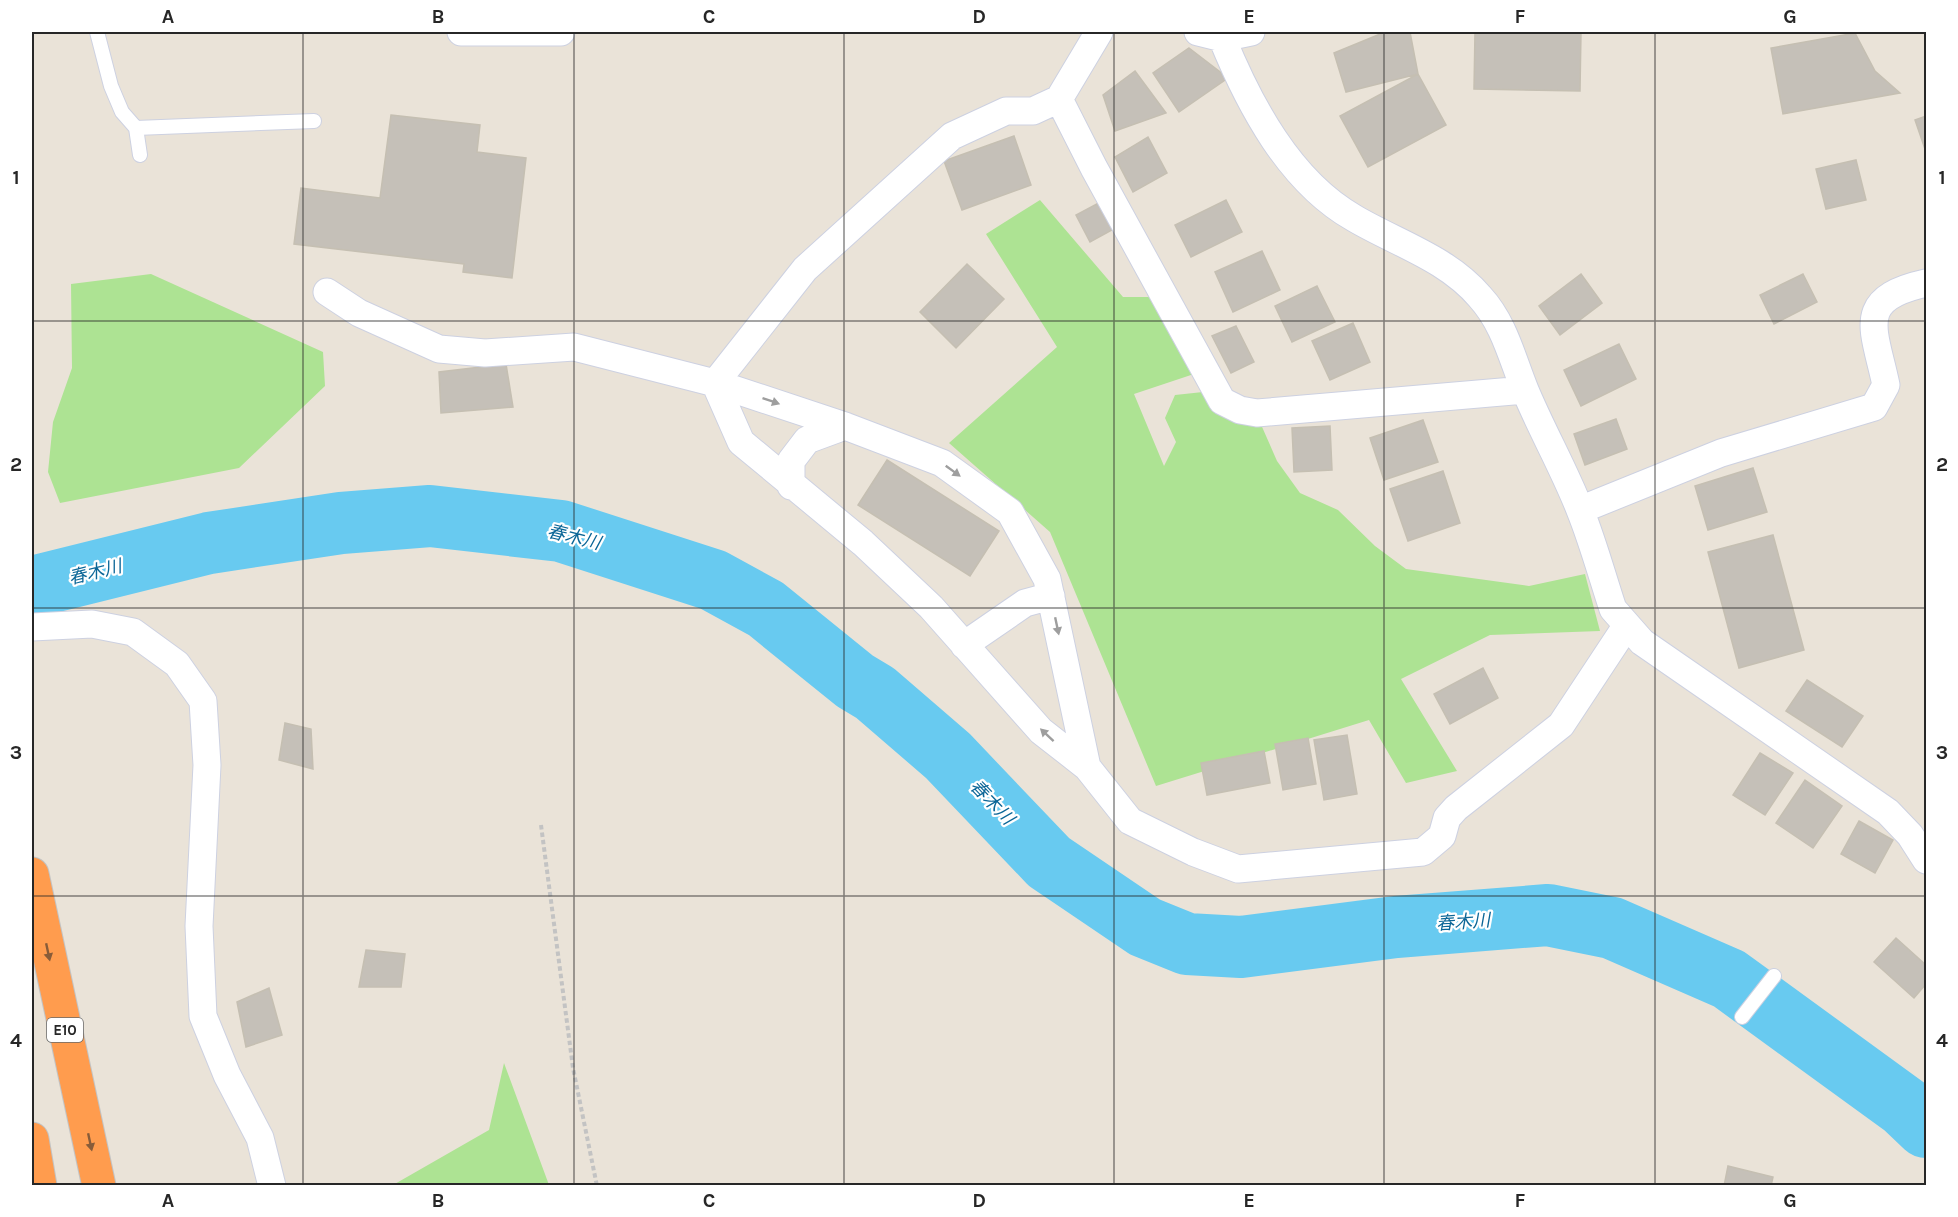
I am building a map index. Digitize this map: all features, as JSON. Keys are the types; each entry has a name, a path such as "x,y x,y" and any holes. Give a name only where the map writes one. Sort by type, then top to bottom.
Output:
{"highway":[{"name":"E10","path":"32,874 99,1185"},
{"path":"32,1139 40,1185"}],"street":[{"path":"461,32 561,32"},
{"path":"716,383 805,269 952,136 1006,111 1033,111 1059,99 1099,32"},
{"path":"1251,32 1210,35 1242,83 1270,132 1296,168 1324,198 1352,218 1443,265 1462,278 1481,297 1497,321 1580,510 1613,609 1642,642 1888,812 1914,826 1926,860"},
{"path":"1059,99 1221,401 1240,410 1257,413 1526,390"},
{"path":"1580,510 1721,453 1874,407 1886,385 1873,320 1880,303 1903,288 1926,284"},
{"path":"327,292 359,313 440,349 485,353 574,347 716,383 845,426 942,463 1010,512 1047,579 1087,767"},
{"path":"716,383 741,442 791,486 863,543 931,607 1041,731 1087,767 1130,821 1193,852 1238,869 1423,852 1442,836 1447,818 1456,808 1562,725 1627,625"},
{"path":"791,486 791,461 807,440 845,426"},
{"path":"964,645 1025,603 1051,596"},
{"path":"32,627 92,624 133,632 177,664 203,700 207,765 199,926 203,1016 227,1076 260,1138 272,1185"}],"lane":[{"path":"97,32 111,86 122,112 136,128 140,155"},
{"path":"136,128 314,121"},
{"path":"1742,1017 1774,976"}],"path":[{"path":"541,825 573,1068 597,1185"}],"green space":[{"path":"1040,200 1123,297 1166,297 1203,371 1134,394 1164,466 1176,442 1165,418 1175,395 1203,392 1259,420 1277,461 1300,493 1338,510 1375,546 1406,569 1529,586 1585,574 1600,631 1490,635 1401,679 1457,771 1406,783 1369,720 1156,786 1050,532 949,443 1057,347 986,234"},
{"path":"151,274 323,352 325,386 239,468 60,503 48,472 53,422 72,368 71,284"},
{"path":"504,1063 549,1185 393,1185 489,1130"}],"building":[{"path":"1385,32 1410,32 1418,74 1346,92 1334,53"},
{"path":"1475,32 1581,32 1580,91 1474,89"},
{"path":"1855,33 1875,71 1900,93 1783,114 1771,48"},
{"path":"1189,48 1228,78 1179,112 1153,73"},
{"path":"1135,71 1166,113 1115,131 1103,95"},
{"path":"1418,74 1446,125 1368,167 1340,116"},
{"path":"391,115 480,125 477,152 526,158 512,278 463,272 464,264 294,244 301,188 380,198"},
{"path":"1926,116 1926,152 1915,120"},
{"path":"1014,136 1031,185 962,210 944,161"},
{"path":"1148,137 1167,173 1133,192 1115,157"},
{"path":"1856,160 1866,200 1826,209 1816,169"},
{"path":"1108,198 1121,225 1090,242 1076,215"},
{"path":"1226,200 1242,232 1191,257 1175,225"},
{"path":"1262,251 1280,290 1233,312 1215,272"},
{"path":"967,264 1004,299 956,348 920,312"},
{"path":"1581,274 1602,303 1560,335 1539,306"},
{"path":"1803,274 1817,302 1774,324 1760,295"},
{"path":"1317,286 1335,322 1292,342 1275,306"},
{"path":"1353,323 1370,362 1330,380 1312,341"},
{"path":"1236,326 1254,362 1231,373 1212,336"},
{"path":"1619,344 1636,379 1581,406 1564,370"},
{"path":"506,364 513,407 441,413 439,372"},
{"path":"1616,419 1627,449 1585,465 1574,434"},
{"path":"1423,420 1438,462 1384,480 1370,438"},
{"path":"1330,426 1332,470 1294,472 1292,428"},
{"path":"887,460 999,531 970,576 858,505"},
{"path":"1753,468 1767,512 1708,530 1695,486"},
{"path":"1443,471 1460,523 1408,541 1390,489"},
{"path":"1773,535 1804,650 1739,668 1708,552"},
{"path":"1483,668 1498,698 1450,724 1434,694"},
{"path":"1807,680 1863,716 1842,747 1786,711"},
{"path":"285,723 311,729 313,769 279,760"},
{"path":"1347,735 1357,794 1324,800 1314,740"},
{"path":"1308,738 1316,784 1283,790 1275,744"},
{"path":"1264,751 1270,783 1207,795 1201,763"},
{"path":"1760,753 1793,773 1765,815 1733,795"},
{"path":"1805,780 1842,806 1813,848 1776,823"},
{"path":"1859,821 1893,840 1875,873 1841,854"},
{"path":"1896,938 1926,965 1926,984 1914,998 1874,962"},
{"path":"366,950 405,954 401,987 359,987"},
{"path":"269,988 282,1035 246,1047 237,1002"},
{"path":"1728,1166 1773,1177 1771,1186 1724,1186"}],"waterway":[{"name":"春木川","path":"40,585 209,543 341,523 430,516 561,531 713,580 766,609 855,681 875,693 948,756 1049,862 1145,927 1187,944 1241,947 1396,927 1548,915 1612,928 1729,979 1905,1107 1926,1127"}]}
